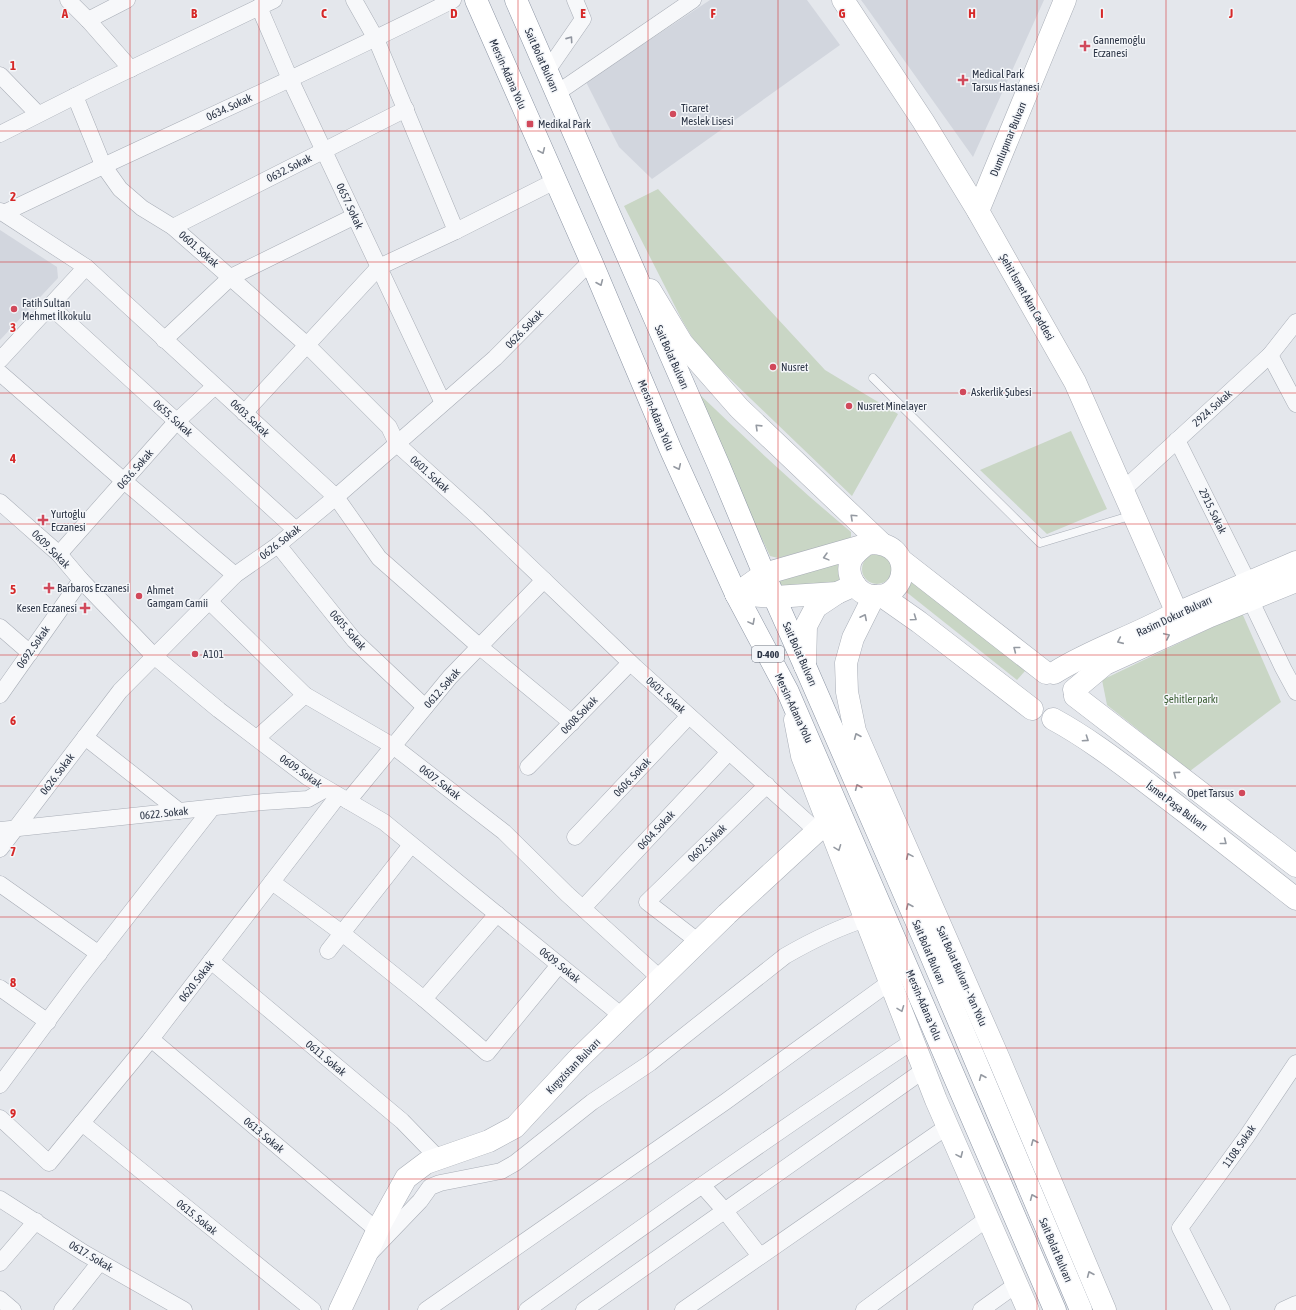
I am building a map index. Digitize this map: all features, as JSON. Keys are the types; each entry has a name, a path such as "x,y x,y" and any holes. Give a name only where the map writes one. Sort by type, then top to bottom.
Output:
{"main road":[{"name":"Mersin-Adana Yolu","path":"476,0 670,448 736,594 788,692 1055,1310"},
{"name":"Sait Bolat Bulvarı","path":"516,0 719,466 764,574 806,666 924,939 1081,1310"},
{"name":"Şehit İsmet Akın Caddesi","path":"843,0 923,121 978,211 1075,382 1177,613"},
{"name":"Dumlupınar Bulvarı","path":"978,211 1065,0"},
{"path":"622,242 682,343 739,408 872,545"},
{"path":"806,666 806,626 816,607 846,589 851,577 850,568 852,559 856,552 872,545"},
{"path":"872,545 889,547 896,552 901,560 903,569 897,586 890,592 878,596 866,595 860,591 846,589 774,597 736,594 764,574 872,545"},
{"path":"901,560 1050,673"},
{"name":"Rasim Dokur Bulvarı","path":"1050,673 1150,628 1177,613 1249,591 1296,562"},
{"path":"1074,693 1105,664 1210,616 1249,591 1296,581"},
{"path":"878,596 919,622 1038,715 1053,719 1060,718 1066,714 1072,708 1074,701 1073,686 1068,679 1062,675 1050,673 1039,676 1030,687 1028,695 1032,709"},
{"name":"Sait Bolat Bulvarı - Yan Yolu","path":"878,596 853,638 846,663 847,692 855,731 1106,1310"},
{"path":"788,692 802,756 823,826 866,919 924,1070 1028,1310"},
{"path":"1074,693 1294,860"},
{"name":"İsmet Paşa Bulvarı","path":"1053,719 1104,751 1296,899"},
{"name":"Kırgızistan Bulvarı","path":"340,1310 378,1231 406,1178 426,1163 489,1141 515,1127 576,1061 622,1016 823,826"}],"street":[{"path":"68,0 88,20 131,69"},
{"path":"88,20 127,0"},
{"path":"0,134 38,114 274,0"},
{"path":"354,0 376,39 456,231"},
{"name":"0634. Sokak","path":"2,212 376,39 453,0"},
{"path":"547,71 584,19 575,0"},
{"path":"557,93 693,0"},
{"name":"0657. Sokak","path":"259,7 290,79 443,403"},
{"path":"0,75 38,114"},
{"name":"0601. Sokak","path":"75,96 103,165 120,189 142,208 173,227 307,345 389,427 397,444 478,517 630,662 767,785 823,826"},
{"name":"0632. Sokak","path":"173,227 406,109"},
{"path":"244,413 379,267 456,231 555,181"},
{"name":"0603. Sokak","path":"2,212 86,267 336,497 379,558 480,647 572,722"},
{"path":"164,340 230,277 355,216"},
{"name":"0626. Sokak","path":"0,850 8,830 86,737 120,691 235,575 278,545 336,497 495,358 590,261"},
{"path":"0,360 86,267"},
{"name":"0655. Sokak","path":"50,306 296,530"},
{"name":"2924. Sokak","path":"1123,490 1270,354 1296,322"},
{"path":"1270,354 1296,404"},
{"path":"0,372 124,481 235,575"},
{"name":"0636. Sokak","path":"59,554 176,422 215,386"},
{"name":"2915. Sokak","path":"1177,440 1295,688"},
{"name":"0609. Sokak","path":"0,502 59,554 81,580 154,656 307,777 384,822 622,1016"},
{"name":"0605. Sokak","path":"278,545 354,640 425,707"},
{"name":"0692. Sokak","path":"0,695 81,580"},
{"name":"0612. Sokak","path":"338,795 393,746 450,677 544,580"},
{"name":"0607. Sokak","path":"209,601 305,694 393,746 504,832 583,908 661,979"},
{"path":"0,627 30,653"},
{"name":"0608.Sokak","path":"528,767 630,662"},
{"path":"257,738 305,694"},
{"name":"0606. Sokak","path":"575,837 689,716"},
{"path":"86,737 178,811"},
{"name":"0604. Sokak","path":"583,908 729,752"},
{"name":"0602. Sokak","path":"699,942 647,902 767,785"},
{"name":"0622. Sokak","path":"8,830 338,795"},
{"name":"0620. Sokak","path":"0,1118 49,1163 151,1039 338,795"},
{"path":"0,1085 212,808"},
{"path":"328,951 411,845"},
{"path":"272,882 342,933 424,999 487,1053 559,965"},
{"path":"0,884 99,954"},
{"path":"424,999 497,914"},
{"path":"364,1260 420,1201 430,1187 440,1183 501,1171 515,1163 592,1102 656,1058 785,956 807,943 842,926 866,919"},
{"name":"0611. Sokak","path":"211,961 402,1121 438,1158"},
{"path":"426,1310 725,1102 890,982"},
{"path":"0,988 48,1022"},
{"name":"0613. Sokak","path":"151,1039 378,1231"},
{"path":"527,1310 702,1185 913,1041"},
{"name":"1108. Sokak","path":"1222,1310 1180,1228 1247,1136 1296,1063"},
{"path":"584,1310 924,1070"},
{"name":"0615. Sokak","path":"82,1123 313,1310"},
{"path":"683,1310 948,1126"},
{"path":"702,1185 725,1211 760,1256"},
{"name":"0617. Sokak","path":"0,1199 100,1262 162,1305 184,1310"},
{"path":"864,1310 988,1218"},
{"path":"0,1263 36,1221"},
{"path":"62,1310 100,1262"},
{"path":"981,1310 1017,1284"},
{"path":"0,1299 13,1310"},
{"path":"1283,1310 1296,1304"}],"lane":[{"path":"872,378 1040,543 1134,515"}],"shaded area":[{"name":"Ticaret Meslek Lisesi","path":"710,0 807,0 840,45 652,179 619,147 586,82"},
{"name":"Medical Park Tarsus Hastanesi","path":"861,0 1044,0 973,157 864,4"},
{"name":"Fatih Sultan Mehmet İlkokulu","path":"0,230 57,267 58,278 0,340"}],"green space":[{"path":"658,189 825,370 898,414 852,496 699,349 682,320 624,206"},
{"path":"695,390 811,498 851,532 851,537 846,540 778,558 770,556 726,463"},
{"path":"1071,431 1107,509 1047,534 980,470"},
{"path":"877,554 883,555 891,563 891,575 883,583 877,584 871,583 863,575 862,569 863,563 871,555"},
{"path":"843,560 845,585 780,585 777,580"},
{"path":"912,578 1025,671 1017,680 905,591"},
{"name":"Şehitler parkı","path":"1242,613 1281,702 1190,771 1107,705 1102,680"}],"place":[{"name":"Gannemoğlu Eczanesi","path":"1085,46"},
{"name":"Medical Park Tarsus Hastanesi","path":"963,80"},
{"name":"Ticaret Meslek Lisesi","path":"673,114"},
{"name":"Medikal Park","path":"530,124"},
{"name":"Fatih Sultan Mehmet İlkokulu","path":"14,309"},
{"name":"Nusret","path":"773,367"},
{"name":"Askerlik Şubesi","path":"963,392"},
{"name":"Nusret Minelayer","path":"849,406"},
{"name":"Yurtoğlu Eczanesi","path":"43,520"},
{"name":"Barbaros Eczanesi","path":"49,588"},
{"name":"Ahmet Gamgam Camii","path":"139,596"},
{"name":"Kesen Eczanesi","path":"85,608"},
{"name":"A101","path":"195,654"},
{"name":"Opet Tarsus","path":"1242,793"}]}
